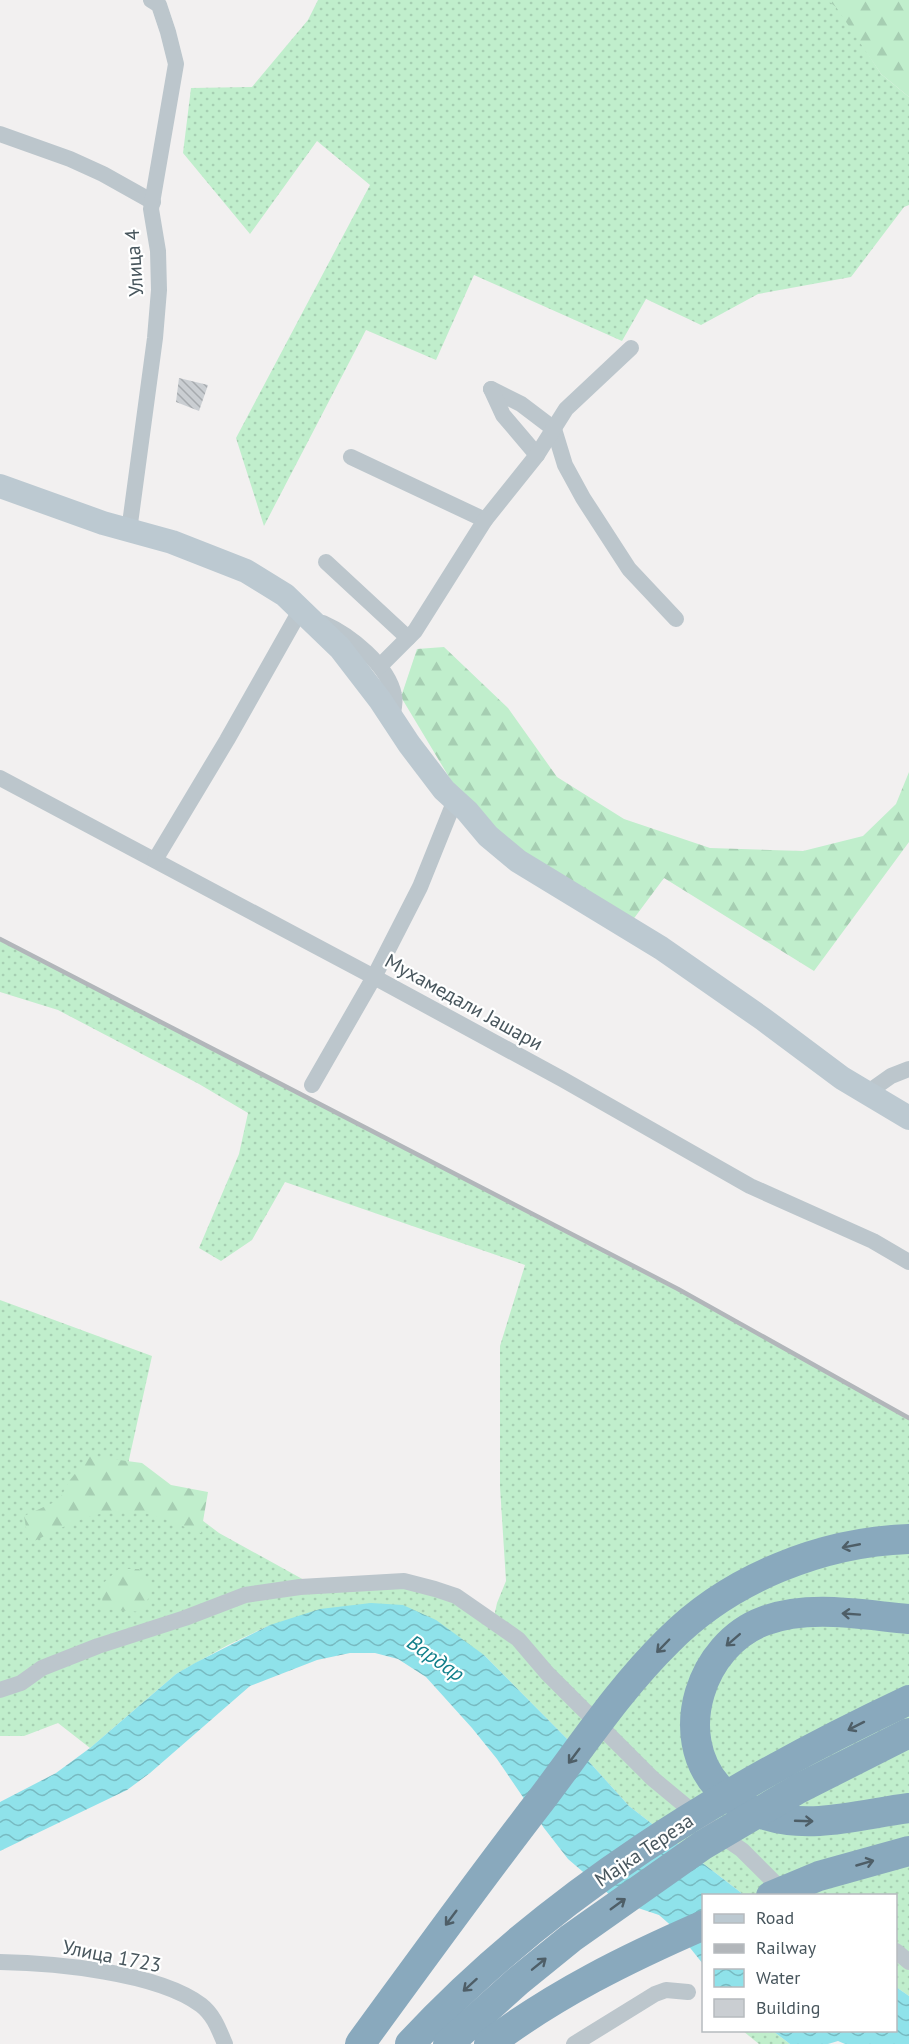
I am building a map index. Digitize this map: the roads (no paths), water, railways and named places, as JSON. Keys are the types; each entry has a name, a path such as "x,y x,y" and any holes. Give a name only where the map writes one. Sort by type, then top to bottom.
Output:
{"highway":[{"path":"360,2044 486,1872 622,1693 649,1660 678,1632 715,1602 787,1565 825,1551 873,1541 909,1539"},
{"path":"909,1619 819,1612 785,1615 756,1624 738,1635 722,1650 707,1673 698,1701 696,1731 700,1752 710,1776 719,1788 733,1800 764,1815 780,1819 824,1821 909,1808"},
{"name":"Мајка Тереза","path":"410,2044 467,1987 545,1918 649,1844 789,1760 909,1700"},
{"name":"Мајка Тереза","path":"448,2044 518,1981 571,1938 703,1845 798,1789 909,1733"},
{"path":"782,1893 819,1876 909,1851"},
{"path":"489,2044 521,2020 568,1991 607,1970 702,1926"}],"main road":[{"path":"0,486 93,520 172,542 246,571 285,595 340,648 444,790 467,811 488,836 518,861 661,948 763,1019 842,1078 909,1118"}],"street":[{"name":"Улица 4","path":"129,531 155,338 159,290 158,251 152,209 176,64 159,4 151,0"},
{"path":"0,134 70,159 103,174 153,202"},
{"path":"380,666 415,631 485,520 537,455 566,409 631,348"},
{"path":"537,455 503,415 491,389 521,404 554,429 565,465 583,498 629,569 676,619"},
{"path":"351,457 485,520"},
{"path":"326,562 408,638"},
{"path":"155,860 232,730 306,613 336,629 358,645 380,666 395,696 392,718"},
{"name":"Мухамедали Јашари","path":"0,778 562,1079 750,1186 873,1241 909,1262"},
{"path":"312,1085 374,977 420,887 455,800"},
{"path":"867,1093 891,1076 909,1069"},
{"path":"0,1690 21,1683 42,1668 75,1654 185,1618 245,1595 300,1587 405,1581 456,1596 518,1639 547,1673 652,1778 742,1850 782,1893"},
{"path":"897,1952 909,1962"},
{"name":"Улица 1723","path":"0,1962 30,1962 115,1974 149,1982 184,1995 203,2007 216,2023 225,2044"},
{"path":"574,2044 655,1995 666,1990 688,1992"}],"water":[{"name":"Вардар","path":"371,1603 403,1605 436,1620 484,1655 583,1755 629,1806 743,1894 702,1894 702,1963 675,1929 659,1915 617,1901 568,1859 497,1759 426,1677 398,1659 375,1653 350,1653 317,1660 250,1686 150,1773 127,1790 0,1851 0,1802 56,1773 90,1748 176,1674 270,1625 320,1609"},
{"path":"897,1988 909,1996 909,2044 845,2044 838,2041 828,2044 790,2044 774,2032 897,2032"}],"railway":[{"path":"0,939 678,1289 909,1418"}]}
